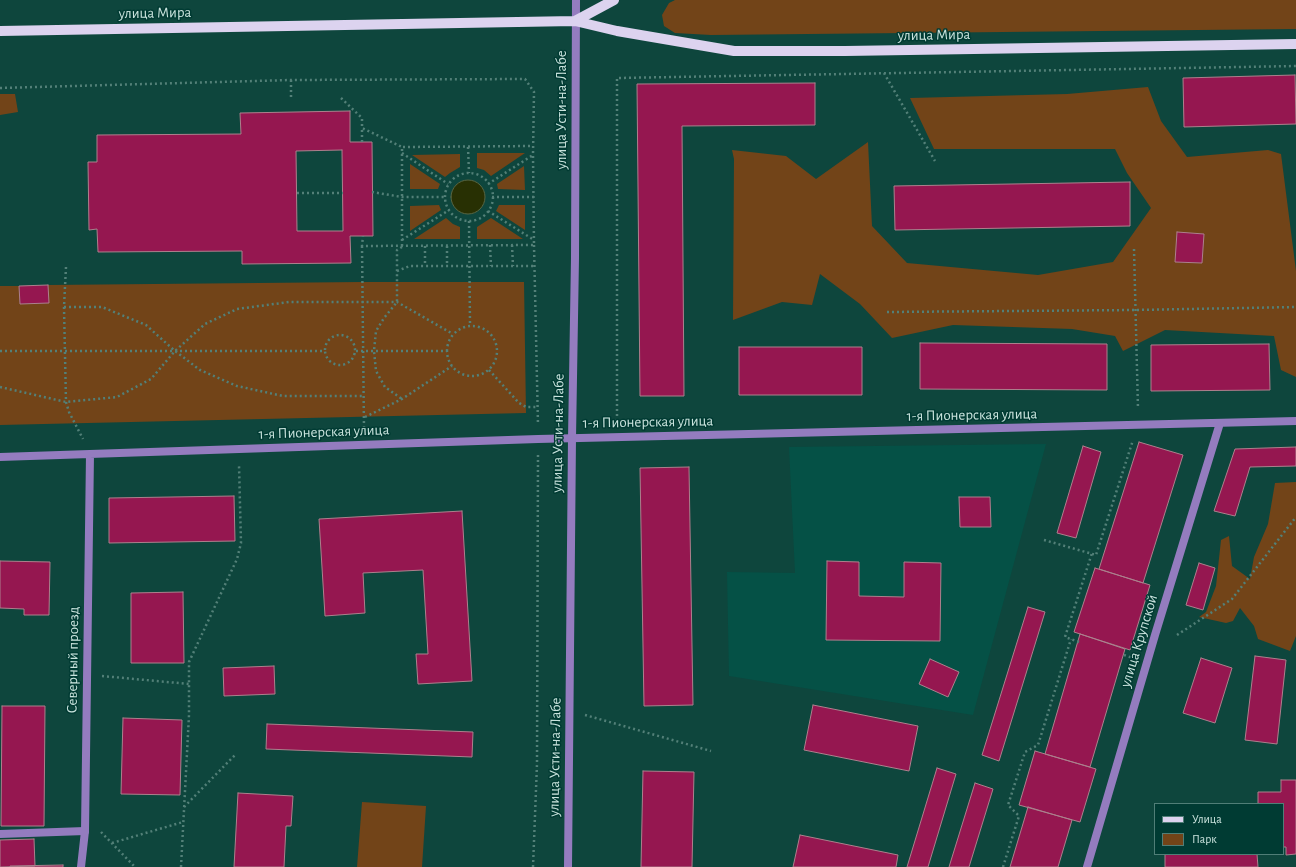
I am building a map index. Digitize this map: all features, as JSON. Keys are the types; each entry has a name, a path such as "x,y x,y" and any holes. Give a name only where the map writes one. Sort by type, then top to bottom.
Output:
{"main road":[{"name":"улица Мира","path":"575,21 614,0"},
{"name":"улица Мира","path":"0,31 575,21 617,31 734,51 845,51 1296,44"}],"street":[{"name":"улица Усти-на-Лабе","path":"568,867 575,258 576,0"},
{"name":"1-я Пионерская улица","path":"0,457 572,438 1296,421"},
{"name":"улица Крупской","path":"1087,867 1155,635 1220,423"},
{"name":"Северный проезд","path":"81,867 85,831 90,454"},
{"path":"0,834 85,831"}],"path":[{"path":"617,437 617,78 1296,66"},
{"path":"884,73 935,161"},
{"path":"0,88 291,80 525,79 534,92 534,266 538,439 537,764 533,867"},
{"path":"291,80 291,99"},
{"path":"341,98 362,118 362,142"},
{"path":"362,128 402,147 533,146"},
{"path":"402,147 402,246"},
{"path":"468,147 469,173"},
{"path":"402,153 448,184"},
{"path":"488,184 533,154"},
{"path":"469,173 482,177 491,189 492,197 492,204 483,216 469,221 462,220 454,216 449,210 444,197 448,184 452,179 469,173"},
{"path":"372,192 402,197 444,197"},
{"path":"297,193 343,193"},
{"path":"492,197 534,197"},
{"path":"402,240 449,210"},
{"path":"488,210 534,240"},
{"path":"469,221 470,325"},
{"path":"363,236 362,351 365,417 364,445"},
{"path":"490,245 491,266"},
{"path":"512,245 513,266"},
{"path":"362,246 534,245"},
{"path":"402,246 397,250 397,302 376,331 374,351 376,372 384,387 402,399"},
{"path":"425,246 425,266"},
{"path":"446,246 447,266"},
{"path":"1044,540 1096,555 1138,425 1134,249"},
{"path":"397,271 410,266 534,266"},
{"path":"66,267 64,307 66,402 69,412 90,454"},
{"path":"0,387 66,402 117,397 151,379 175,351 205,324 237,309 288,302 397,302 453,334"},
{"path":"64,307 102,307 146,325 175,351 200,370 237,386 283,396 364,396"},
{"path":"887,312 1296,307"},
{"path":"470,325 479,326 488,330 498,345 498,354 495,363 489,370 480,375 469,376 459,373 452,366 448,359 447,351 448,342 453,334 461,328 470,325"},
{"path":"337,335 344,335 350,338 355,344 356,351 352,360 343,366 338,366 329,360 325,351 326,344 330,338 337,335"},
{"path":"0,351 325,351"},
{"path":"356,351 447,351"},
{"path":"365,417 402,399 452,366"},
{"path":"489,370 519,403 526,407 537,407"},
{"path":"180,867 189,715 189,662 238,559 241,543 238,450"},
{"path":"1177,635 1232,599 1296,517"},
{"path":"1078,642 1065,638 1092,553"},
{"path":"1003,867 1018,816 1008,805 1025,752 1038,745 1070,639"},
{"path":"101,676 189,684"},
{"path":"569,710 711,751"},
{"path":"184,807 234,755"},
{"path":"112,842 183,822"},
{"path":"101,832 135,867"}],"shaded area":[{"path":"471,180 480,185 484,190 484,204 480,209 475,213 465,214 461,213 452,204 451,194 452,190 461,181"},
{"path":"1046,444 973,715 729,676 727,572 795,573 789,447"}],"green space":[{"path":"675,0 1296,0 1296,29 711,35 675,33 664,26 662,15 669,3"},
{"path":"1148,87 1161,121 1187,157 1268,150 1281,154 1296,271 1296,377 1281,370 1274,336 1165,330 1123,351 1115,336 1072,329 953,325 892,338 860,304 820,274 812,305 782,302 733,320 734,159 732,150 786,156 816,179 868,142 872,226 907,263 1038,275 1113,262 1151,208 1127,173 1115,149 934,149 910,98 1067,94","holes":["1177,233 1203,234 1202,263 1176,262"]},
{"path":"0,94 15,94 18,112 0,115"},
{"path":"477,153 525,153 491,176 484,170 477,168"},
{"path":"460,154 460,167 445,177 412,155"},
{"path":"410,164 440,184 438,189 410,189"},
{"path":"524,166 525,190 498,189 497,184"},
{"path":"439,205 441,210 410,231 410,206"},
{"path":"499,205 525,205 525,230 496,211"},
{"path":"446,218 453,224 460,227 460,239 414,239"},
{"path":"491,218 523,239 477,239 477,227"},
{"path":"524,282 526,413 0,425 0,286 19,286 20,304 48,303 48,285"},
{"path":"1296,482 1296,636 1290,651 1258,639 1254,626 1240,608 1233,621 1226,623 1199,617 1206,612 1216,586 1221,540 1229,536 1232,566 1250,579 1254,557 1268,524 1275,483"},
{"path":"362,802 426,806 422,867 357,867"}],"building":[{"path":"1295,75 1296,124 1184,127 1183,78"},
{"path":"815,83 815,125 682,126 684,396 640,396 637,84"},
{"path":"350,111 350,142 372,142 373,236 350,236 351,263 242,264 242,251 98,252 97,229 89,230 88,162 97,162 97,135 241,134 240,113","holes":["342,150 343,231 297,231 296,151"]},
{"path":"1130,182 1130,226 895,230 894,186"},
{"path":"1177,232 1204,234 1202,263 1175,262"},
{"path":"48,285 49,303 20,304 19,286"},
{"path":"920,343 1107,344 1107,390 920,389"},
{"path":"1269,344 1270,390 1151,391 1151,345"},
{"path":"739,347 862,347 862,395 739,395"},
{"path":"1139,442 1183,455 1143,583 1099,569"},
{"path":"1083,446 1101,452 1076,538 1057,533"},
{"path":"1296,447 1296,466 1250,467 1235,516 1214,511 1235,449"},
{"path":"689,467 693,705 644,706 640,468"},
{"path":"234,496 235,541 109,543 109,498"},
{"path":"959,497 990,497 991,527 960,527"},
{"path":"462,511 472,681 418,684 416,654 428,654 423,570 363,573 365,613 325,616 319,519"},
{"path":"0,561 50,562 49,615 24,615 24,609 0,608"},
{"path":"827,561 859,562 859,596 904,597 904,562 941,563 940,641 826,640"},
{"path":"1199,563 1215,568 1203,610 1186,605"},
{"path":"1095,568 1150,585 1130,650 1074,632"},
{"path":"183,592 184,663 131,663 131,593"},
{"path":"1028,607 1045,612 999,761 982,755"},
{"path":"1080,634 1125,649 1090,767 1045,754"},
{"path":"1255,656 1286,660 1277,744 1245,740"},
{"path":"1201,658 1232,668 1215,723 1183,713"},
{"path":"930,659 959,672 948,697 919,684"},
{"path":"274,666 275,694 224,696 223,668"},
{"path":"813,705 918,726 909,771 804,750"},
{"path":"2,706 45,706 44,826 1,826"},
{"path":"123,718 182,720 180,795 121,794"},
{"path":"267,724 473,732 472,757 266,749"},
{"path":"1035,751 1096,769 1080,822 1019,805"},
{"path":"937,768 956,774 928,867 907,867"},
{"path":"643,771 694,772 692,867 641,867"},
{"path":"1281,780 1296,780 1296,854 1286,855 1286,847 1284,847 1284,803 1258,803 1258,792 1281,792"},
{"path":"975,783 993,789 969,867 949,867"},
{"path":"238,793 293,796 291,826 286,826 284,867 234,867"},
{"path":"1028,807 1072,820 1058,867 1010,867"},
{"path":"800,835 898,855 896,867 793,867"},
{"path":"34,839 35,866 0,867 0,840"},
{"path":"1165,855 1257,855 1258,867 1165,867"},
{"path":"63,865 63,867 10,867 10,866"}]}
